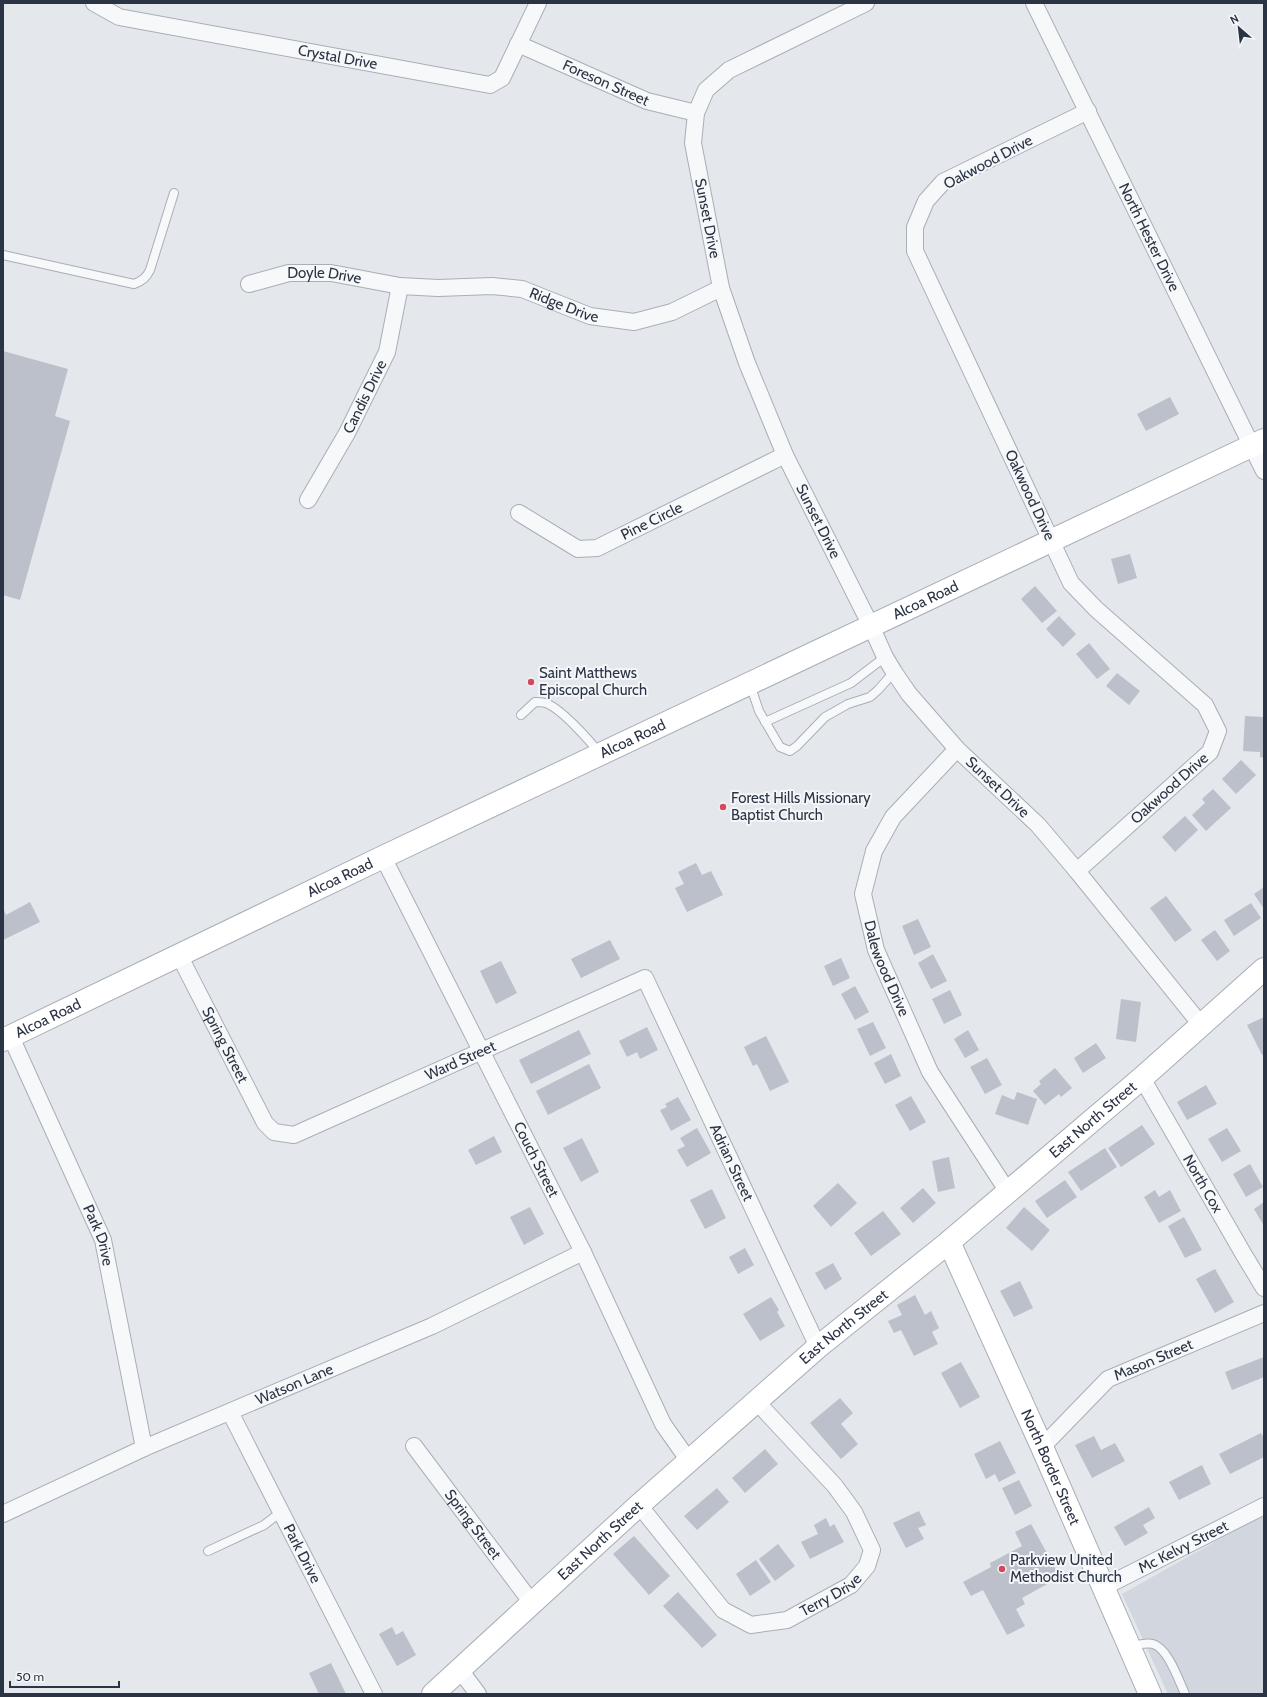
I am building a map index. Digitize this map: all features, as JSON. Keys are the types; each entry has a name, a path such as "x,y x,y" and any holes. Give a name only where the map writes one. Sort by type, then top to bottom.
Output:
{"street":[{"name":"Crystal Drive","path":"94,3 119,17 490,85 502,78 538,3"},
{"name":"Sunset Drive","path":"866,3 729,70 706,90 696,113 693,143 721,288 747,363 785,455 871,626 885,657 894,672 909,694 957,749 1038,826 1077,871 1202,1026"},
{"name":"North Hester Drive","path":"1034,3 1258,443 1264,471"},
{"name":"Foreson Street","path":"518,44 647,101 696,113"},
{"name":"Oakwood Drive","path":"1077,871 1210,752 1218,731 1205,705 1096,609 1071,583 1052,539 915,251 915,227 926,201 943,182 1088,111"},
{"name":"Doyle Drive","path":"249,284 289,273 331,273 400,286"},
{"name":"Ridge Drive","path":"400,286 438,288 492,286 522,288 590,316 634,322 672,312 721,288"},
{"name":"Candis Drive","path":"308,500 348,433 387,352 400,286"},
{"name":"Alcoa Road","path":"7,1039 383,857 1052,539 1258,443"},
{"name":"Pine Circle","path":"519,513 578,549 597,548 785,455"},
{"name":"Dalewood Drive","path":"957,749 893,817 874,851 863,894 876,950 930,1072 1008,1192"},
{"name":"Couch Street","path":"383,857 583,1252 663,1424 689,1461"},
{"name":"Spring Street","path":"179,955 265,1123 274,1132"},
{"name":"East North Street","path":"433,1694 639,1505 818,1347 949,1242 1008,1192 1202,1026 1264,969"},
{"name":"Ward Street","path":"274,1132 294,1135 645,978"},
{"name":"Adrian Street","path":"645,978 818,1347"},
{"name":"Park Drive","path":"7,1039 103,1240 144,1448"},
{"name":"North Cox","path":"1142,1078 1264,1288"},
{"name":"North Border Street","path":"949,1242 1042,1446 1102,1588 1150,1694"},
{"name":"Watson Lane","path":"3,1514 144,1448 432,1326 583,1252"},
{"name":"Mason Street","path":"1042,1446 1108,1379 1264,1313"},
{"name":"Terry Drive","path":"639,1505 723,1610 751,1625 787,1620 851,1585 867,1566 872,1550 854,1512 835,1486 757,1402"},
{"name":"Park Drive","path":"230,1412 374,1694"},
{"name":"Spring Street","path":"414,1446 532,1603"},
{"name":"Mc Kelvy Street","path":"1102,1588 1264,1506"},
{"path":"460,1670 478,1694"}],"lane":[{"path":"3,255 134,284 141,282 146,278 150,270 174,194"},
{"path":"765,722 851,683 885,657"},
{"path":"749,684 754,699 765,722 780,747 790,751 798,746 825,717 848,704 870,697 894,672"},
{"path":"521,716 535,702 545,703 563,715 586,737 600,754"},
{"path":"208,1551 264,1524 281,1512"},
{"path":"1129,1647 1145,1643 1155,1644 1165,1653 1185,1694"}],"shaded area":[{"path":"1264,1514 1264,1694 1168,1694 1122,1594"}],"building":[{"path":"3,351 68,369 55,416 70,421 20,600 3,595"},
{"path":"1170,397 1179,414 1146,431 1137,414"},
{"path":"1130,554 1137,578 1118,584 1111,559"},
{"path":"1035,586 1057,611 1042,623 1021,599"},
{"path":"1059,616 1076,634 1063,647 1046,629"},
{"path":"1089,643 1110,669 1097,679 1076,654"},
{"path":"1117,673 1140,691 1129,705 1106,686"},
{"path":"1245,716 1264,717 1264,758 1260,757 1260,752 1243,751"},
{"path":"1241,760 1256,775 1236,794 1222,779"},
{"path":"1213,789 1231,808 1206,831 1192,815 1205,803 1202,799"},
{"path":"1185,816 1198,830 1175,852 1162,837"},
{"path":"696,863 702,875 711,871 723,895 687,912 675,888 684,884 678,872"},
{"path":"1264,887 1264,909 1254,894"},
{"path":"1166,896 1192,930 1175,942 1150,908"},
{"path":"30,902 40,922 3,940 3,908 6,915"},
{"path":"1251,903 1261,918 1234,936 1224,920"},
{"path":"918,919 931,947 914,955 902,926"},
{"path":"1215,930 1230,951 1217,961 1201,940"},
{"path":"610,940 620,959 581,978 571,959"},
{"path":"933,954 947,981 931,989 918,963"},
{"path":"841,958 850,978 833,986 824,966"},
{"path":"501,961 517,993 496,1004 480,971"},
{"path":"855,986 869,1012 855,1020 841,994"},
{"path":"950,990 962,1015 944,1024 932,999"},
{"path":"1121,999 1141,1002 1136,1042 1116,1039"},
{"path":"1264,1017 1264,1054 1262,1055 1247,1025"},
{"path":"873,1022 886,1048 870,1056 857,1029"},
{"path":"647,1027 658,1050 640,1059 637,1052 627,1057 619,1041"},
{"path":"579,1030 591,1054 531,1084 519,1060"},
{"path":"968,1030 979,1050 965,1058 954,1039"},
{"path":"766,1036 789,1082 770,1091 757,1064 753,1066 744,1047"},
{"path":"1096,1043 1106,1058 1083,1073 1074,1058"},
{"path":"891,1054 901,1076 885,1084 874,1063"},
{"path":"987,1058 1002,1085 985,1094 970,1067"},
{"path":"589,1064 601,1088 548,1115 536,1091"},
{"path":"1055,1068 1072,1088 1061,1097 1059,1094 1045,1105 1033,1091 1041,1084 1039,1081"},
{"path":"1206,1085 1217,1104 1187,1120 1177,1102"},
{"path":"1017,1092 1037,1099 1028,1125 995,1114 1002,1095 1014,1100"},
{"path":"911,1096 926,1122 910,1131 895,1105"},
{"path":"678,1097 691,1120 671,1131 660,1110 667,1107 665,1104"},
{"path":"1142,1125 1155,1144 1121,1167 1108,1148"},
{"path":"697,1128 711,1153 687,1167 677,1150 685,1146 680,1138"},
{"path":"1227,1128 1241,1151 1222,1162 1208,1139"},
{"path":"494,1136 502,1152 476,1165 468,1150"},
{"path":"582,1138 599,1172 581,1182 563,1148"},
{"path":"1105,1148 1117,1167 1081,1191 1068,1172"},
{"path":"949,1157 955,1188 938,1192 932,1161"},
{"path":"1250,1164 1263,1187 1246,1197 1233,1174"},
{"path":"1065,1180 1077,1197 1047,1218 1035,1201"},
{"path":"838,1183 857,1203 831,1227 813,1206"},
{"path":"923,1188 936,1203 913,1223 900,1208"},
{"path":"712,1189 726,1218 705,1229 690,1200"},
{"path":"1155,1190 1159,1197 1170,1190 1181,1211 1159,1223 1144,1197"},
{"path":"1264,1202 1264,1226 1254,1209"},
{"path":"530,1207 544,1234 524,1245 510,1217"},
{"path":"1024,1207 1050,1230 1032,1251 1006,1228"},
{"path":"883,1211 901,1234 871,1256 854,1233"},
{"path":"1184,1217 1202,1250 1185,1258 1168,1226"},
{"path":"745,1248 754,1265 738,1274 729,1257"},
{"path":"833,1263 842,1279 825,1290 815,1273"},
{"path":"1215,1269 1234,1302 1215,1313 1196,1279"},
{"path":"1020,1281 1033,1308 1014,1317 1000,1291"},
{"path":"915,1295 925,1315 931,1311 939,1328 932,1332 938,1344 914,1356 901,1330 894,1333 888,1321 902,1315 897,1305"},
{"path":"771,1297 779,1310 777,1312 785,1326 760,1341 743,1314"},
{"path":"1264,1357 1264,1377 1232,1390 1225,1372"},
{"path":"961,1362 980,1397 960,1408 941,1373"},
{"path":"840,1398 853,1413 841,1424 858,1444 841,1459 810,1423"},
{"path":"1261,1433 1264,1438 1264,1457 1230,1474 1219,1454"},
{"path":"1094,1436 1101,1450 1115,1443 1125,1461 1092,1478 1075,1445"},
{"path":"1000,1441 1016,1473 999,1482 995,1474 986,1479 974,1454"},
{"path":"765,1449 778,1464 745,1493 732,1478"},
{"path":"1202,1465 1211,1484 1179,1500 1169,1482"},
{"path":"1019,1480 1032,1506 1015,1515 1002,1488"},
{"path":"717,1488 729,1502 697,1530 684,1516"},
{"path":"1149,1507 1155,1518 1143,1525 1148,1533 1125,1546 1114,1527"},
{"path":"919,1511 926,1525 918,1528 924,1539 906,1548 893,1523"},
{"path":"826,1518 830,1527 834,1524 844,1542 810,1559 801,1542 818,1534 814,1525"},
{"path":"1031,1524 1060,1577 1022,1598 1025,1604 1016,1609 1025,1626 1007,1635 983,1590 971,1596 963,1582 991,1567 990,1563 1022,1546 1015,1532"},
{"path":"634,1536 670,1576 649,1595 613,1554"},
{"path":"778,1544 795,1566 775,1581 759,1559"},
{"path":"756,1560 771,1582 750,1596 736,1574"},
{"path":"678,1592 717,1635 702,1648 663,1606"},
{"path":"392,1627 396,1635 403,1631 416,1655 397,1666 379,1634"},
{"path":"331,1663 346,1694 319,1694 309,1673"}],"place":[{"name":"Saint Matthews Episcopal Church","path":"531,682"},
{"name":"Forest Hills Missionary Baptist Church","path":"723,807"},
{"name":"Parkview United Methodist Church","path":"1002,1569"}]}
